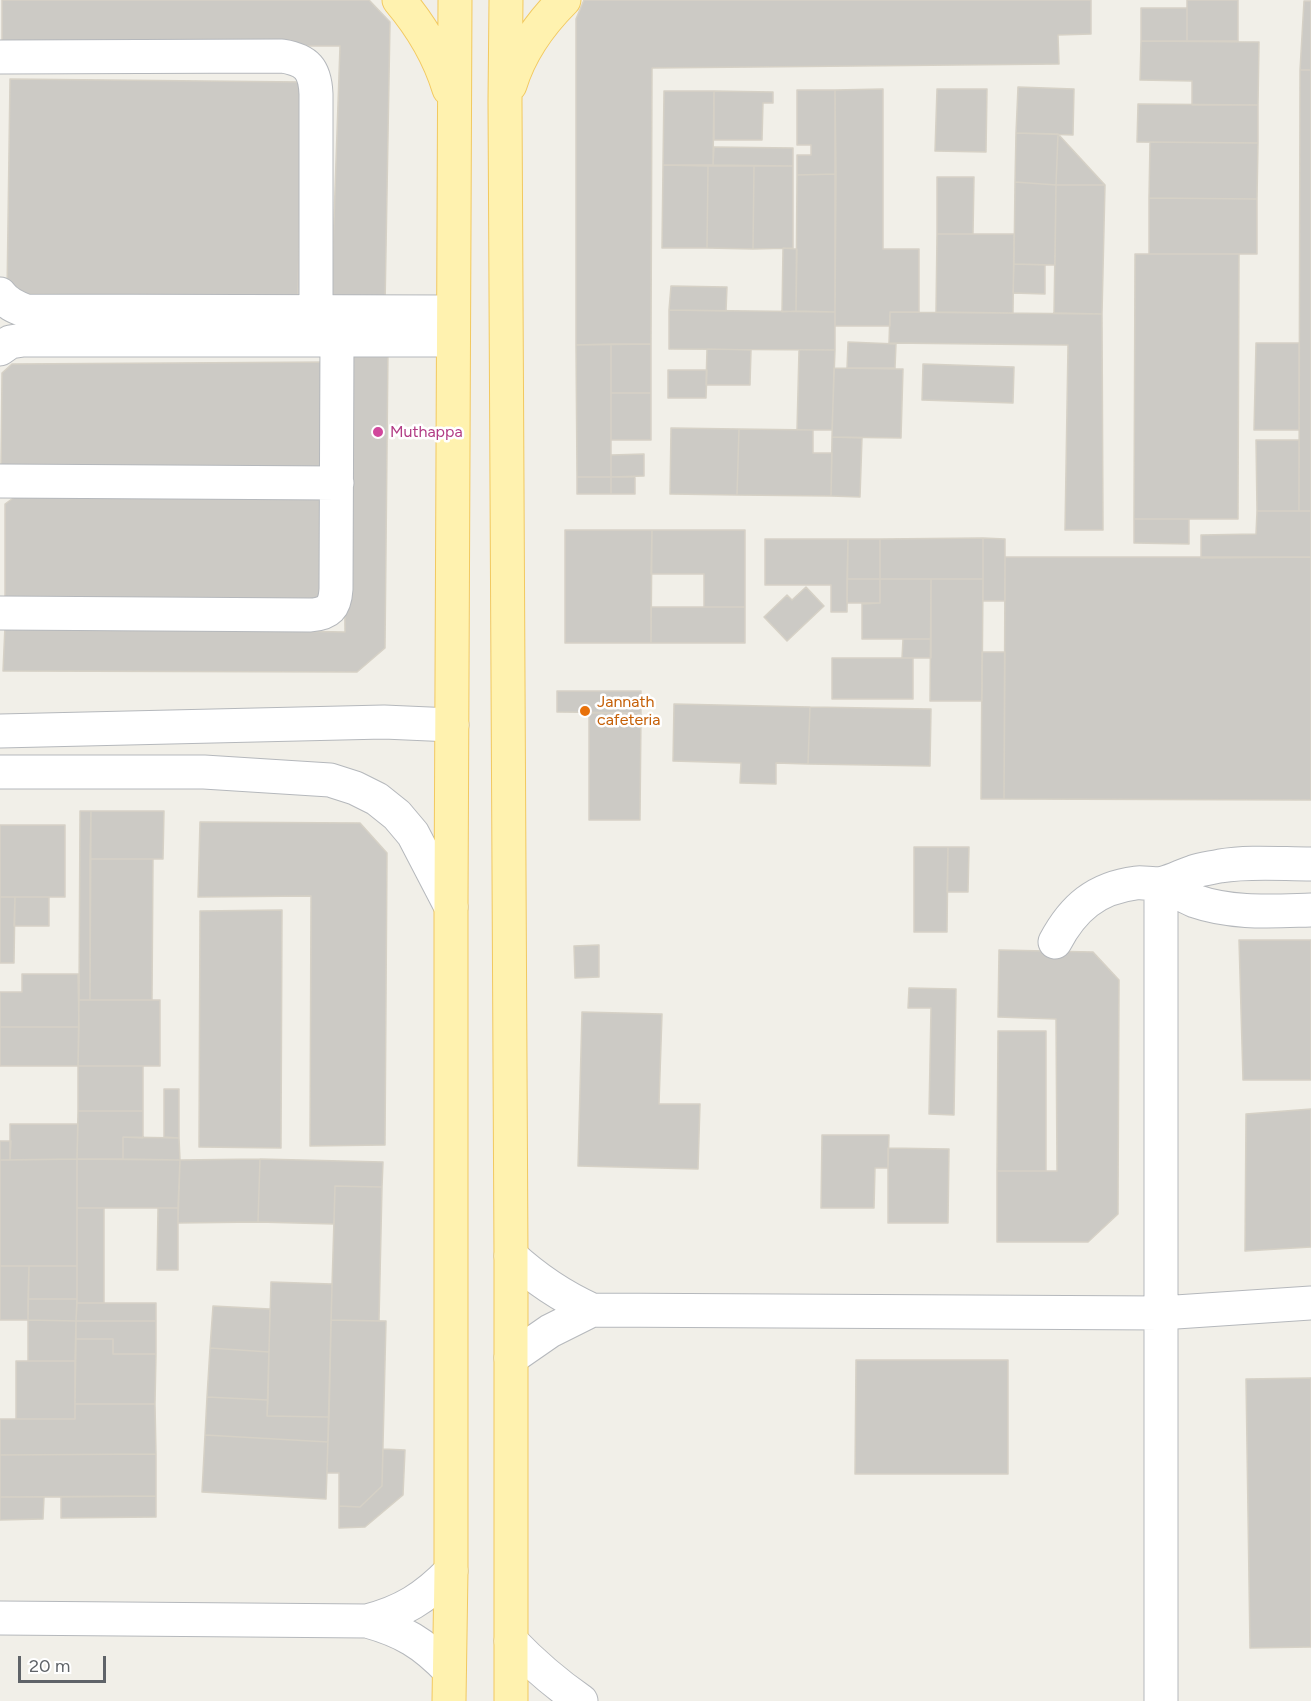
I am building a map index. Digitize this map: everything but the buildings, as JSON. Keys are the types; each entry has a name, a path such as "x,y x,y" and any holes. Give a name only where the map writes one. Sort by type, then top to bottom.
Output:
{"main road":[{"path":"399,0 429,42 444,72 454,104"},
{"path":"449,1686 455,0"},
{"path":"506,0 511,1701"},
{"path":"505,102 512,78 530,42 549,15 564,0"}],"street":[{"path":"0,57 282,56 297,59 309,67 315,80 316,94 316,311"},
{"path":"0,294 13,306 26,311 316,311 453,326"},
{"path":"0,349 10,342 23,340 337,339 453,326"},
{"path":"0,613 321,614 330,609 336,600 337,339"},
{"path":"0,481 337,483"},
{"path":"0,731 384,722 452,725"},
{"path":"204,772 205,727"},
{"path":"0,772 204,772 330,780 355,788 377,799 397,815 413,834 451,907"},
{"path":"1161,884 1192,872 1222,866 1252,863 1311,864"},
{"path":"1161,884 1161,1701"},
{"path":"1055,942 1074,912 1088,900 1122,885 1161,884 1193,900 1220,908 1249,911 1311,910"},
{"path":"511,1256 557,1293 592,1310 1161,1313 1311,1303"},
{"path":"511,1358 550,1331 592,1310"},
{"path":"0,1618 367,1621 386,1616 422,1598 451,1571"},
{"path":"367,1621 395,1630 421,1644 449,1686"},
{"path":"511,1641 532,1664 581,1701"}],"place":[{"name":"Muthappa","path":"378,432"},
{"name":"Jannath cafeteria","path":"585,711"}]}
